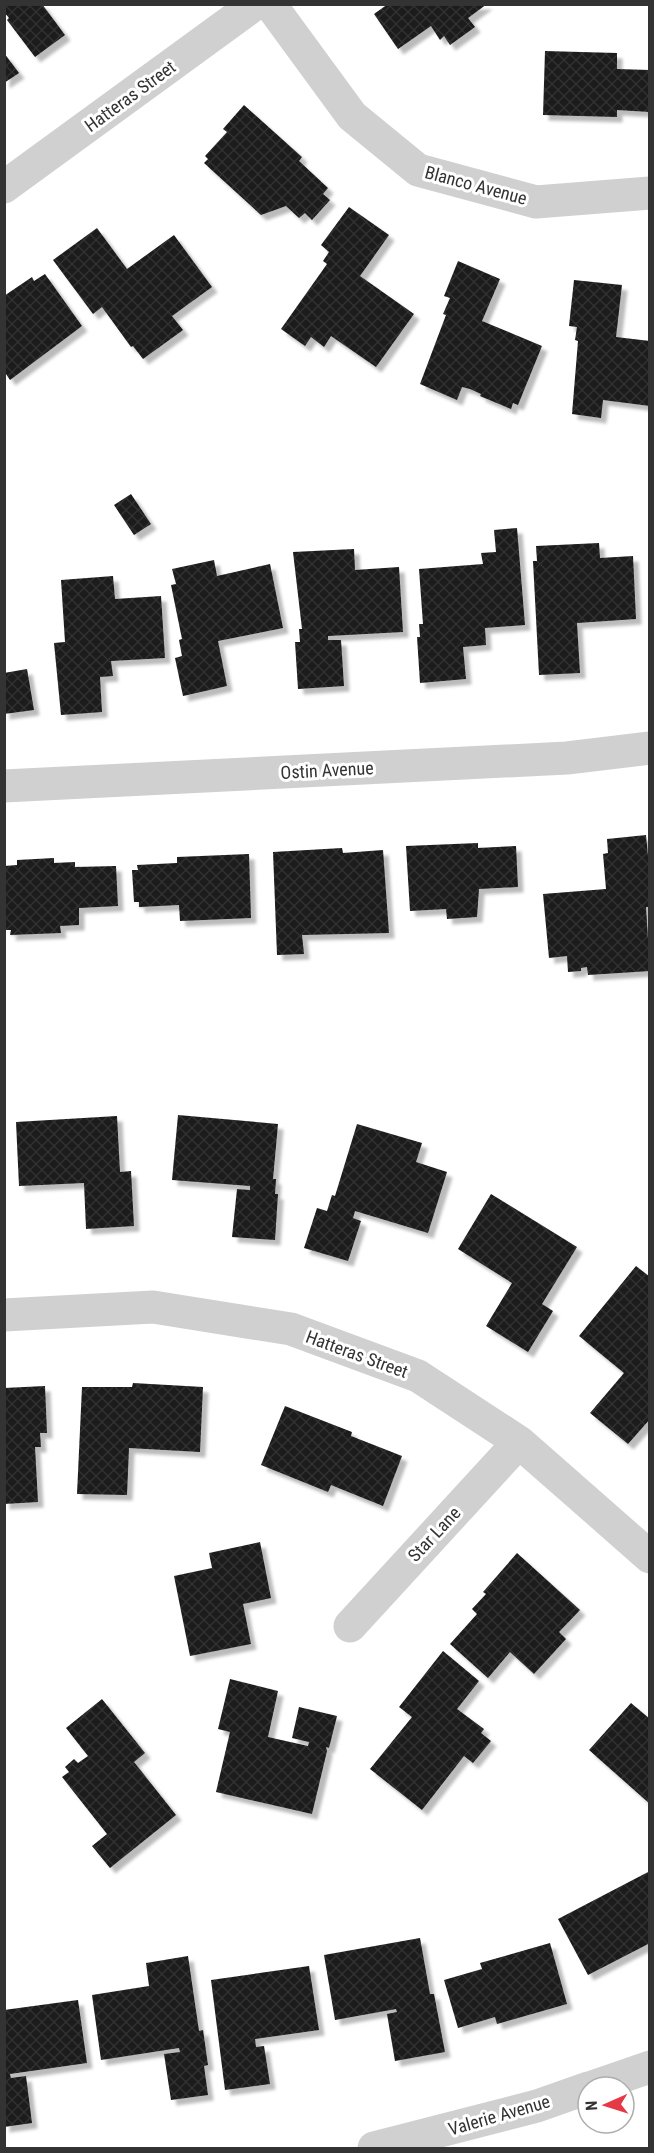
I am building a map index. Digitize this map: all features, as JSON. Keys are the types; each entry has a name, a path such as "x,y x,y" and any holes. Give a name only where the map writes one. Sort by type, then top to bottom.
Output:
{"street":[{"name":"Hatteras Street","path":"4,188 255,4"},
{"name":"Blanco Avenue","path":"270,4 352,116 418,170 536,202 650,193"},
{"name":"Ostin Avenue","path":"4,786 567,758 650,748"},
{"name":"Hatteras Street","path":"4,1315 153,1307 291,1329 418,1376 519,1442 650,1557"},
{"name":"Star Lane","path":"350,1626 519,1442"},
{"name":"Valerie Avenue","path":"627,2075 650,2067"},
{"name":"Valerie Avenue","path":"374,2148 537,2106 576,2093"}],"building":[{"path":"4,4 42,4 65,35 35,57 7,20 9,18 4,12"},
{"path":"388,4 487,4 468,18 475,27 450,45 444,36 440,40 431,26 398,49 374,14"},
{"path":"545,51 617,53 617,69 650,70 650,112 617,110 617,117 543,115"},
{"path":"4,53 19,73 4,83"},
{"path":"244,105 302,157 299,161 328,188 323,194 330,200 312,220 305,213 299,218 286,206 261,215 204,163 208,159 205,156 227,132 223,129"},
{"path":"349,207 389,235 360,276 414,314 376,367 331,336 324,347 311,337 305,346 281,329 327,264 323,261 329,252 321,245"},
{"path":"97,228 127,269 174,235 212,287 172,316 183,330 143,359 133,346 131,347 102,307 93,314 53,260"},
{"path":"458,261 500,279 482,321 542,346 518,405 513,403 511,409 480,396 481,394 470,389 462,387 457,400 420,384 446,315 443,314 450,298 444,296"},
{"path":"45,274 82,326 10,380 4,371 4,296 32,277 34,281"},
{"path":"574,280 622,285 616,337 650,341 650,406 603,400 601,418 572,414 578,341 575,340 577,327 569,326"},
{"path":"131,494 151,524 134,535 114,505"},
{"path":"517,528 525,625 485,628 486,645 463,647 466,679 420,683 417,637 420,637 419,624 423,624 419,569 483,564 481,553 496,552 494,530"},
{"path":"599,543 600,558 633,556 636,619 577,623 580,673 539,675 533,561 537,561 536,546"},
{"path":"354,549 355,570 399,567 403,632 328,636 328,640 341,640 344,686 298,689 295,642 300,642 299,629 302,629 293,552"},
{"path":"214,560 217,576 270,564 283,628 218,641 227,686 183,696 175,658 182,656 179,640 182,639 171,585 176,584 172,569"},
{"path":"113,576 115,599 161,596 165,658 111,661 113,676 100,677 102,712 61,715 54,643 65,642 61,580"},
{"path":"27,669 34,710 4,714 4,673"},
{"path":"646,835 650,877 650,907 646,907 650,971 588,975 587,967 581,968 581,971 568,972 567,956 549,958 543,894 606,889 603,854 608,853 607,839"},
{"path":"478,843 478,848 516,846 518,887 479,889 477,917 447,919 446,909 410,911 406,846"},
{"path":"342,848 343,853 383,850 389,933 302,935 304,954 277,955 273,852"},
{"path":"249,854 251,918 180,921 179,905 139,907 139,902 134,902 132,870 138,870 137,865 177,863 177,857"},
{"path":"54,858 54,863 75,862 75,867 116,866 118,906 79,908 79,925 60,926 61,933 10,935 11,930 6,930 4,866 17,865 17,860"},
{"path":"178,1115 278,1124 273,1179 276,1179 275,1194 278,1194 275,1240 232,1237 237,1189 250,1190 250,1186 172,1180"},
{"path":"117,1116 120,1172 131,1171 134,1226 86,1229 84,1183 19,1186 16,1122"},
{"path":"357,1124 422,1143 416,1162 447,1172 428,1233 355,1211 353,1218 361,1221 348,1261 304,1248 317,1208 327,1211 332,1195 335,1196"},
{"path":"491,1194 577,1247 542,1304 553,1311 528,1352 486,1326 512,1283 458,1249"},
{"path":"636,1266 650,1277 650,1419 628,1444 590,1413 624,1373 579,1336"},
{"path":"133,1383 203,1387 200,1452 129,1448 127,1495 77,1494 82,1387 132,1387"},
{"path":"45,1386 47,1433 40,1433 41,1447 35,1447 38,1502 4,1504 4,1388"},
{"path":"285,1406 352,1432 351,1436 402,1456 383,1506 331,1485 328,1492 261,1465"},
{"path":"260,1542 271,1598 243,1604 251,1644 190,1656 174,1576 212,1568 209,1553"},
{"path":"517,1553 580,1610 559,1632 566,1639 534,1674 510,1652 488,1678 450,1644 477,1614 472,1609 486,1594 483,1592"},
{"path":"443,1651 479,1681 457,1709 484,1729 481,1733 491,1741 473,1763 464,1756 422,1810 370,1769 412,1717 399,1707"},
{"path":"230,1679 278,1691 268,1737 308,1746 309,1742 292,1738 299,1707 337,1716 329,1748 326,1747 312,1814 216,1792 230,1732 218,1729"},
{"path":"102,1699 145,1753 134,1762 176,1815 110,1868 92,1846 107,1834 62,1777 69,1772 65,1767 74,1759 78,1763 88,1756 66,1728"},
{"path":"631,1703 650,1719 650,1804 589,1750"},
{"path":"650,1871 650,1943 588,1975 558,1919"},
{"path":"420,1938 430,1994 434,1994 445,2052 395,2061 387,2014 397,2012 396,2009 335,2020 324,1955"},
{"path":"550,1943 567,2004 497,2024 495,2017 458,2028 444,1980 482,1969 480,1963"},
{"path":"188,1956 199,2031 203,2030 208,2065 204,2066 208,2095 171,2100 164,2054 180,2052 179,2048 101,2060 92,1995 149,1986 146,1963"},
{"path":"309,1966 319,2030 255,2039 256,2047 264,2046 270,2084 225,2090 211,1980"},
{"path":"78,2000 87,2063 10,2074 11,2078 26,2076 32,2123 4,2127 4,2010"}]}
